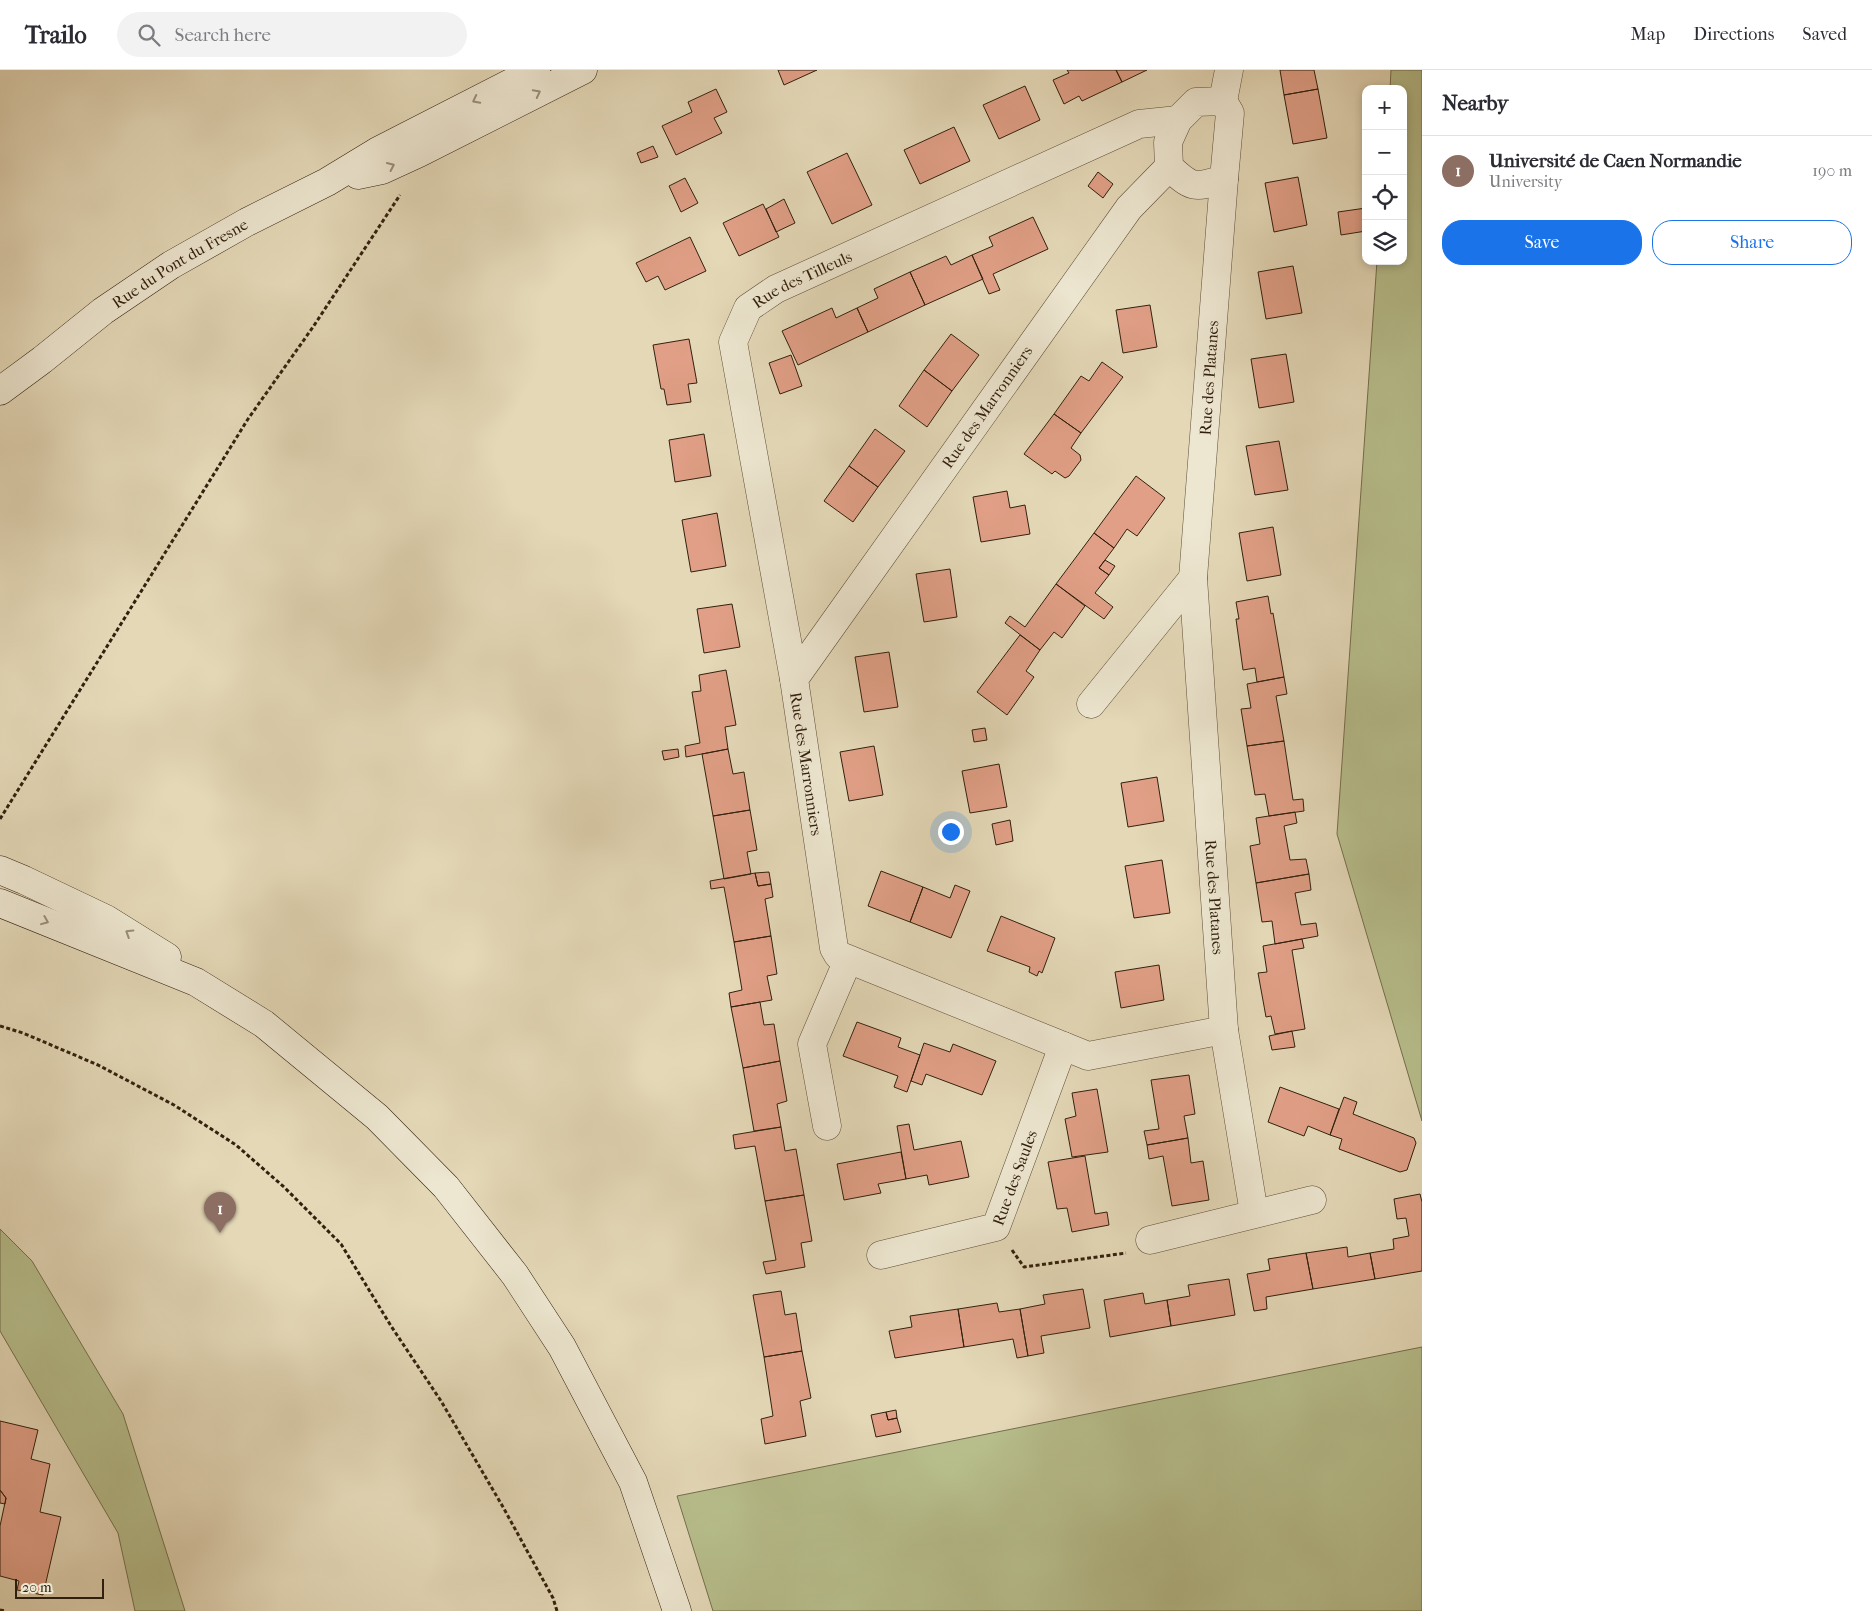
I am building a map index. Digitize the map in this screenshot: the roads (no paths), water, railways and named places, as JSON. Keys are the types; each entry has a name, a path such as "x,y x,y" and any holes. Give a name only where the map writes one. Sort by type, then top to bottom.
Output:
{"street":[{"name":"Rue du Pont du Fresne","path":"0,391 103,311 171,265 247,222 327,182 378,151 536,70"},
{"name":"Rue du Pont du Fresne","path":"327,182 382,170 583,70"},
{"path":"1223,101 1196,102 1178,120 1168,142 1169,167 1184,181 1200,186 1224,179 1230,113 1223,101 1229,70"},
{"name":"Rue des Tilleuls","path":"794,679 734,342 748,308 776,289 1139,124 1178,120"},
{"name":"Rue des Marronniers","path":"1169,167 1129,208 794,679 834,948 838,956 1088,1056 1224,1030"},
{"name":"Rue des Platanes","path":"1224,179 1193,578 1224,1030 1254,1213"},
{"name":"Rue du Pont du Fresne","path":"0,403 42,360"},
{"path":"1091,704 1193,578"},
{"path":"0,870 106,919 172,960 196,982"},
{"path":"0,903 196,982 264,1024 377,1116 446,1187 515,1275 562,1347 633,1482 677,1611"},
{"path":"827,1126 812,1044 848,960"},
{"name":"Rue des Saules","path":"881,1255 996,1227 1063,1046"},
{"path":"1150,1240 1312,1200"}],"place":[{"name":"Université de Caen Normandie","path":"220,1233"}]}
